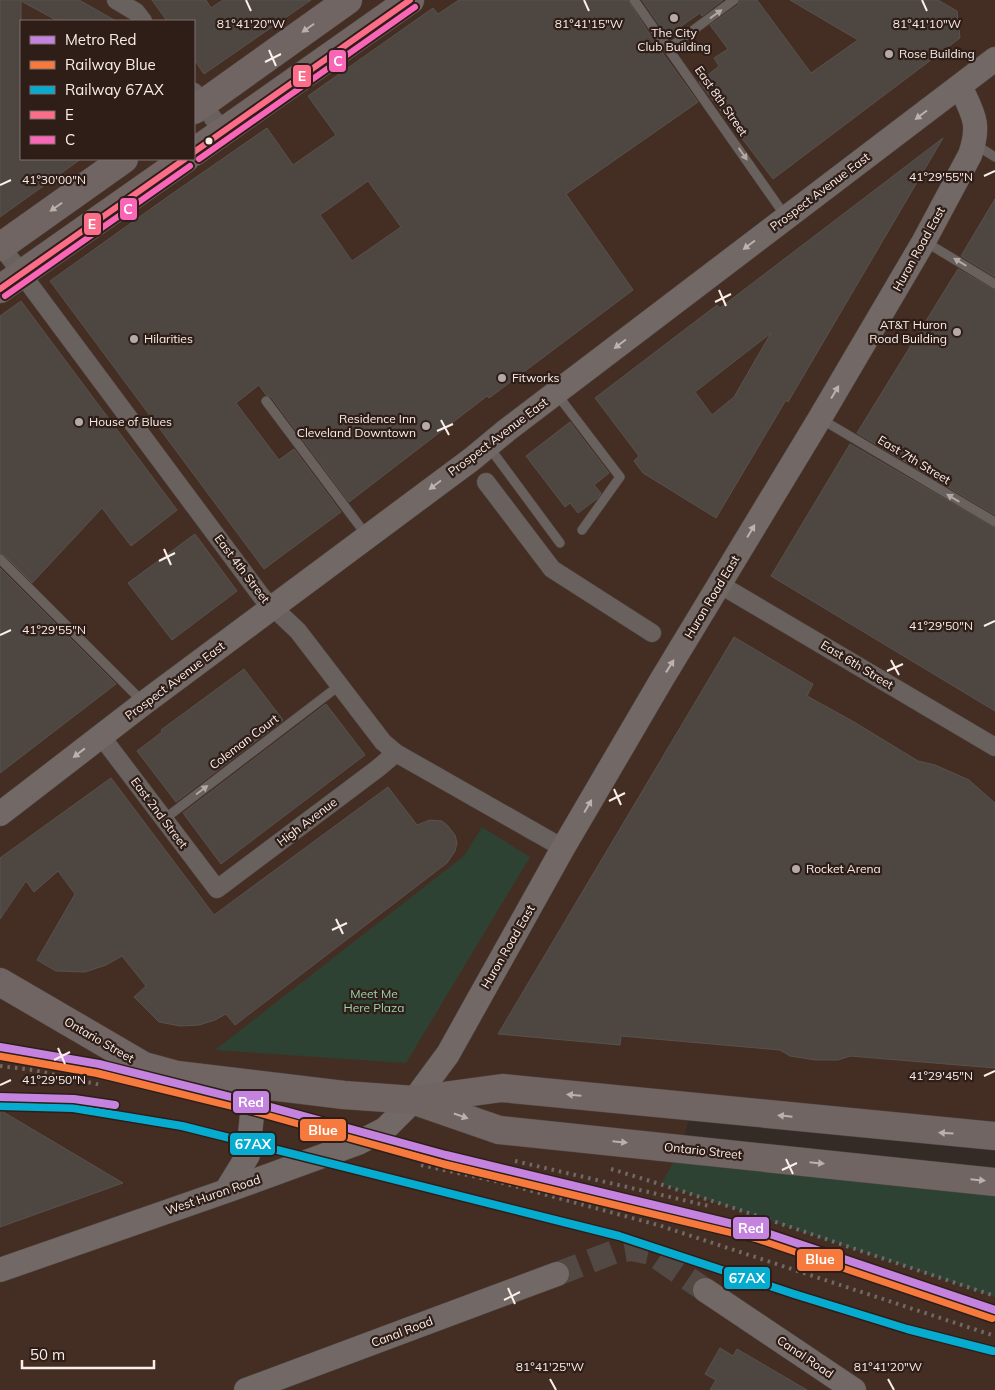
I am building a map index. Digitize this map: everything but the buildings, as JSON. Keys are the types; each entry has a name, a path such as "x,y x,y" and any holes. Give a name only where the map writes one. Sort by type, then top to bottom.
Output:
{"main road":[{"path":"197,102 348,0"},
{"path":"195,151 410,0"},
{"path":"0,246 123,160"},
{"path":"10,281 184,160"},
{"name":"Ontario Street","path":"0,982 144,1066 177,1075 344,1095 414,1100 502,1088 995,1136"},
{"name":"Ontario Street","path":"414,1100 499,1130 995,1182"}],"street":[{"path":"116,0 136,12 142,20"},
{"name":"Prospect Avenue East","path":"0,814 144,703 472,459 995,58"},
{"name":"Huron Road East","path":"414,1100 448,1054 563,848 924,241 974,144 975,120 960,86"},
{"path":"197,102 223,132"},
{"name":"East 4th Street","path":"0,246 10,281 82,355 258,592 272,608 298,631 384,742 396,753 563,848"},
{"path":"486,482 552,569 652,633"},
{"name":"East 6th Street","path":"719,584 995,747"},
{"name":"East 2nd Street","path":"101,736 217,890"},
{"name":"High Avenue","path":"217,890 396,753"},
{"path":"226,1191 248,1155 255,1084"},
{"name":"West Huron Road","path":"0,1270 368,1139 394,1122 414,1100"},
{"name":"Canal Road","path":"246,1390 557,1274"},
{"name":"Canal Road","path":"706,1290 854,1390"}],"lane":[{"name":"East 8th Street","path":"634,0 786,217"},
{"path":"669,48 734,0"},
{"path":"974,144 995,157"},
{"path":"924,241 995,284"},
{"path":"556,393 620,477 582,530"},
{"path":"266,401 367,536"},
{"name":"East 7th Street","path":"820,418 995,522"},
{"path":"488,445 560,543"},
{"path":"0,559 144,703"},
{"name":"Coleman Court","path":"163,820 340,685"}],"shaded area":[{"path":"0,0 995,0 995,1136 692,1106 681,1149 664,1185 995,1297 995,1390 0,1390"}],"green space":[{"name":"Meet Me Here Plaza","path":"482,827 530,857 406,1063 215,1050 464,856"},
{"path":"681,1149 995,1182 995,1297 661,1184"}],"tunnel":[{"path":"557,1274 614,1252 632,1249 651,1253 705,1290"}],"railway":[{"path":"0,1066 33,1070 101,1085"},
{"path":"515,1161 709,1206"},
{"path":"421,1165 495,1181 658,1225 995,1336"},
{"path":"611,1169 755,1215 995,1296"}],"metro line":[{"name":"Red","path":"0,1047 99,1064 259,1104 446,1155 758,1230 995,1310"},
{"name":"Red","path":"0,1097 74,1099 115,1105"}],"rail line":[{"name":"Blue","path":"0,1056 97,1073 257,1112 444,1164 756,1238 992,1318"},
{"name":"67AX","path":"0,1106 73,1108 182,1126 619,1236 907,1329 993,1351"}],"transit line":[{"name":"E","path":"195,151 410,0"},
{"name":"C","path":"199,159 415,7"},
{"name":"E","path":"0,289 184,160"},
{"name":"C","path":"5,296 190,166"}],"place":[{"name":"The City Club Building","path":"674,18"},
{"name":"Rose Building","path":"889,54"},
{"name":"AT&T Huron Road Building","path":"957,332"},
{"name":"Hilarities","path":"134,339"},
{"name":"Fitworks","path":"502,378"},
{"name":"House of Blues","path":"79,422"},
{"name":"Residence Inn Cleveland Downtown","path":"426,426"},
{"name":"Rocket Arena","path":"796,869"}]}
